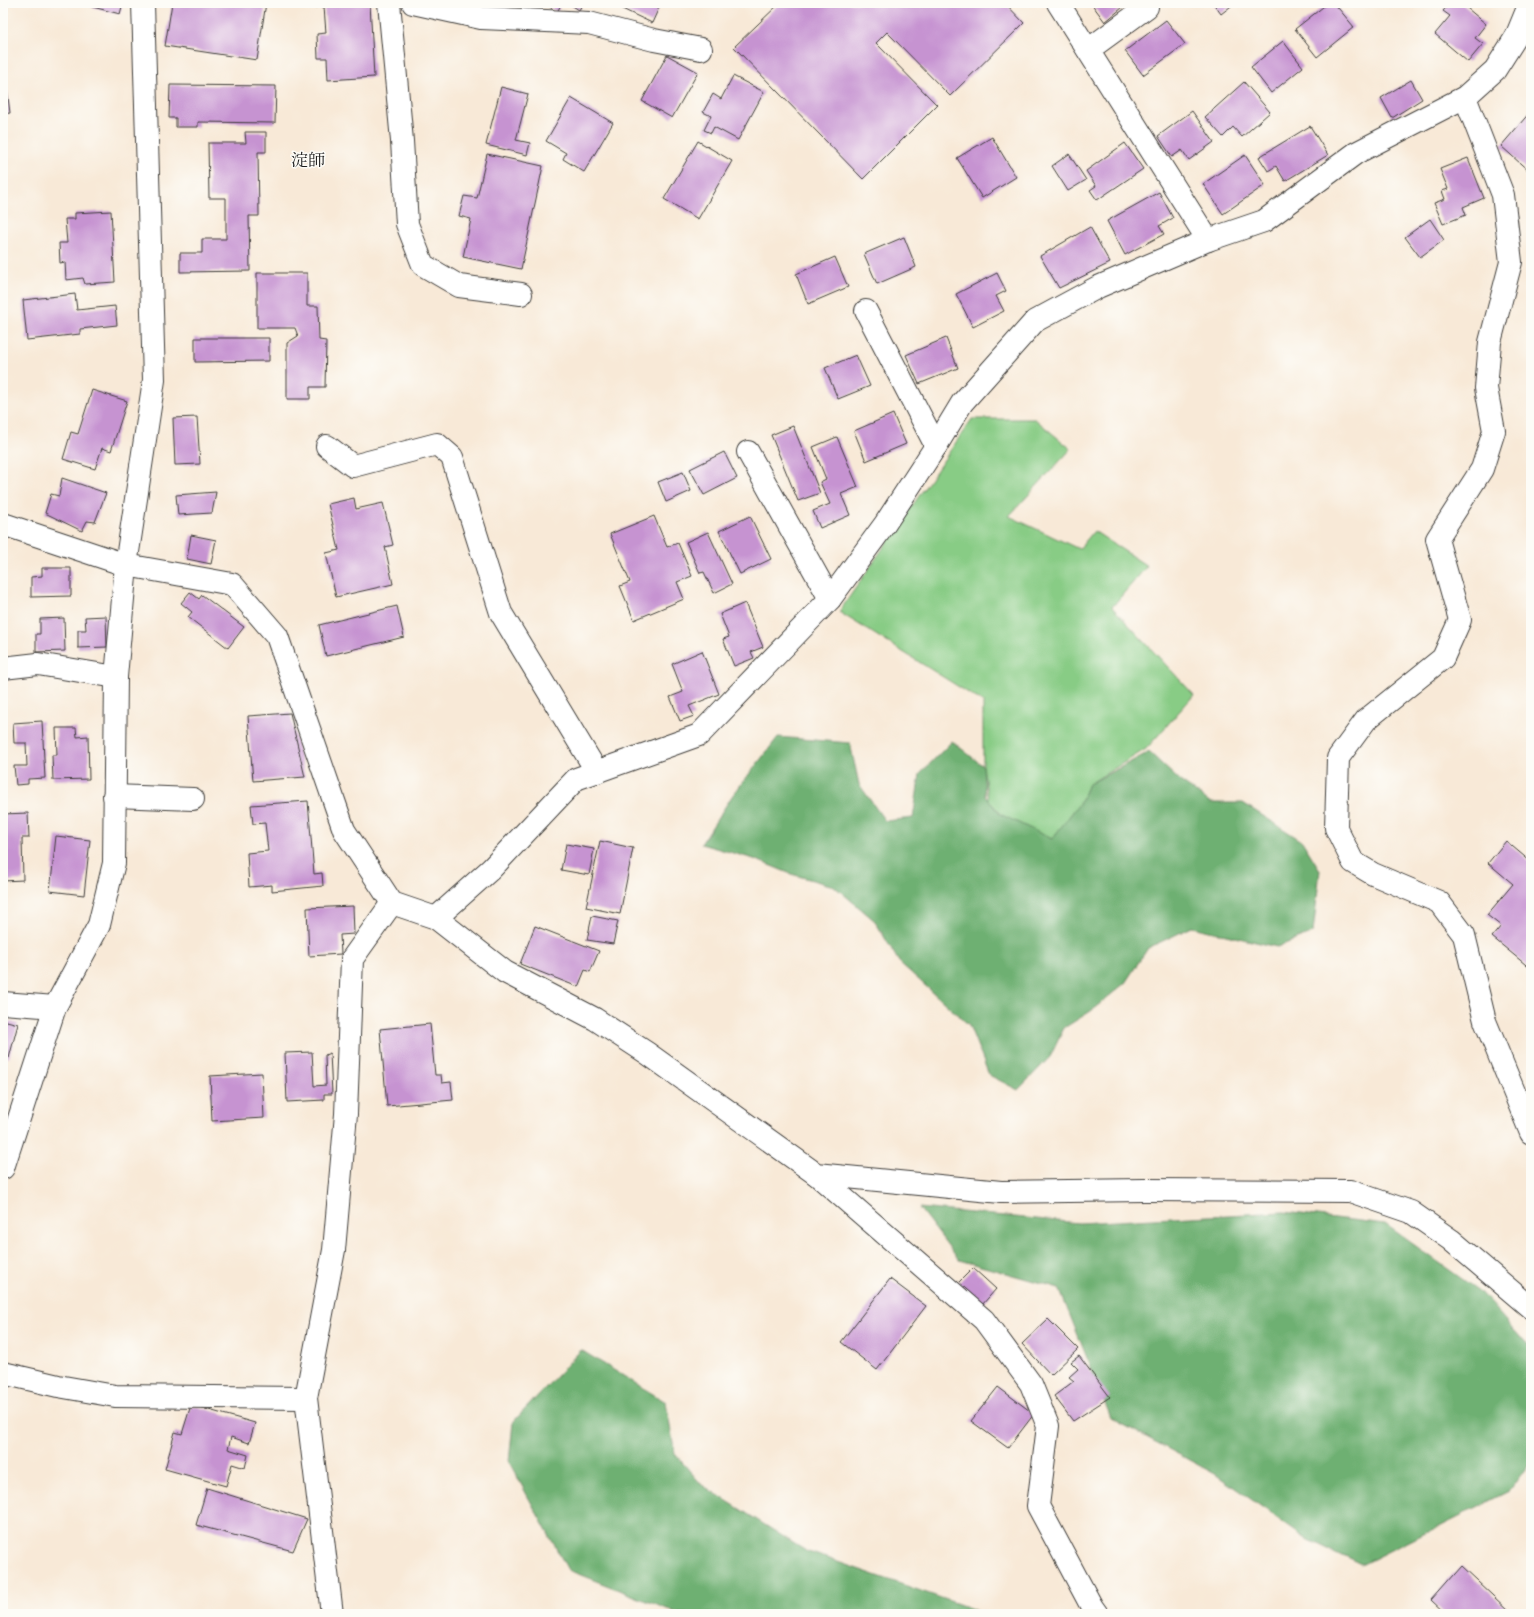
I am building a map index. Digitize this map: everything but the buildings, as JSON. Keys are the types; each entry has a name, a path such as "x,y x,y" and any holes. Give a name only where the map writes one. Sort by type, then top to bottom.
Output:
{"street":[{"path":"3,1168 55,1007 99,925 114,863 116,677 126,565 154,380 143,3"},
{"path":"390,3 402,141 407,224 423,265 459,286 521,294"},
{"path":"413,3 487,10 589,24 701,50"},
{"path":"1058,3 1208,240"},
{"path":"436,918 491,869 576,779 699,736 830,599 885,524 962,403 1035,322 1098,286 1208,240 1264,221 1356,153 1465,97 1495,70 1516,37 1530,3"},
{"path":"1088,50 1147,7"},
{"path":"1465,97 1503,195 1511,262 1490,342 1486,388 1494,431 1482,469 1437,539 1460,620 1443,658 1366,720 1338,758 1336,828 1353,862 1373,874 1439,902 1464,935 1485,1022 1531,1133"},
{"path":"866,311 936,446"},
{"path":"327,446 353,466 437,444 452,457 501,613 597,772"},
{"path":"748,452 830,599"},
{"path":"3,524 126,565 232,584 277,636 344,830 392,903 436,918 505,972 595,1019 647,1053 816,1174 984,1320 1031,1384 1048,1426 1038,1506 1097,1614"},
{"path":"3,668 38,664 116,677"},
{"path":"114,796 193,799"},
{"path":"332,1614 306,1398 334,1250 346,1114 352,959 392,903"},
{"path":"3,1003 55,1007"},
{"path":"816,1174 1001,1192 1145,1190 1350,1191 1411,1212 1451,1240 1531,1308"},
{"path":"3,1373 58,1386 115,1396 306,1398"}],"green space":[{"path":"972,419 1035,419 1071,449 1009,516 1079,549 1094,531 1147,566 1112,607 1194,695 1146,749 1089,784 1082,800 1052,839 1003,816 988,800 983,766 983,702 839,612"},
{"path":"778,737 850,743 859,784 885,821 913,818 920,774 952,741 983,766 985,796 1000,814 1052,839 1082,800 1089,784 1149,752 1180,781 1211,803 1243,803 1302,841 1320,870 1313,933 1277,947 1192,927 1148,948 1125,983 1091,1011 1064,1028 1050,1057 1018,1090 989,1075 969,1025 899,962 875,921 834,886 791,874 754,859 701,844 732,796"},
{"path":"919,1208 1079,1223 1284,1212 1385,1224 1479,1291 1531,1349 1531,1461 1509,1491 1362,1565 1309,1540 1215,1474 1111,1418 1059,1288 959,1260"},
{"path":"581,1350 666,1402 675,1454 702,1485 806,1551 970,1608 982,1614 680,1614 568,1570 509,1462 513,1422"}],"district":[{"name":"淀師","path":"308,160"}]}
